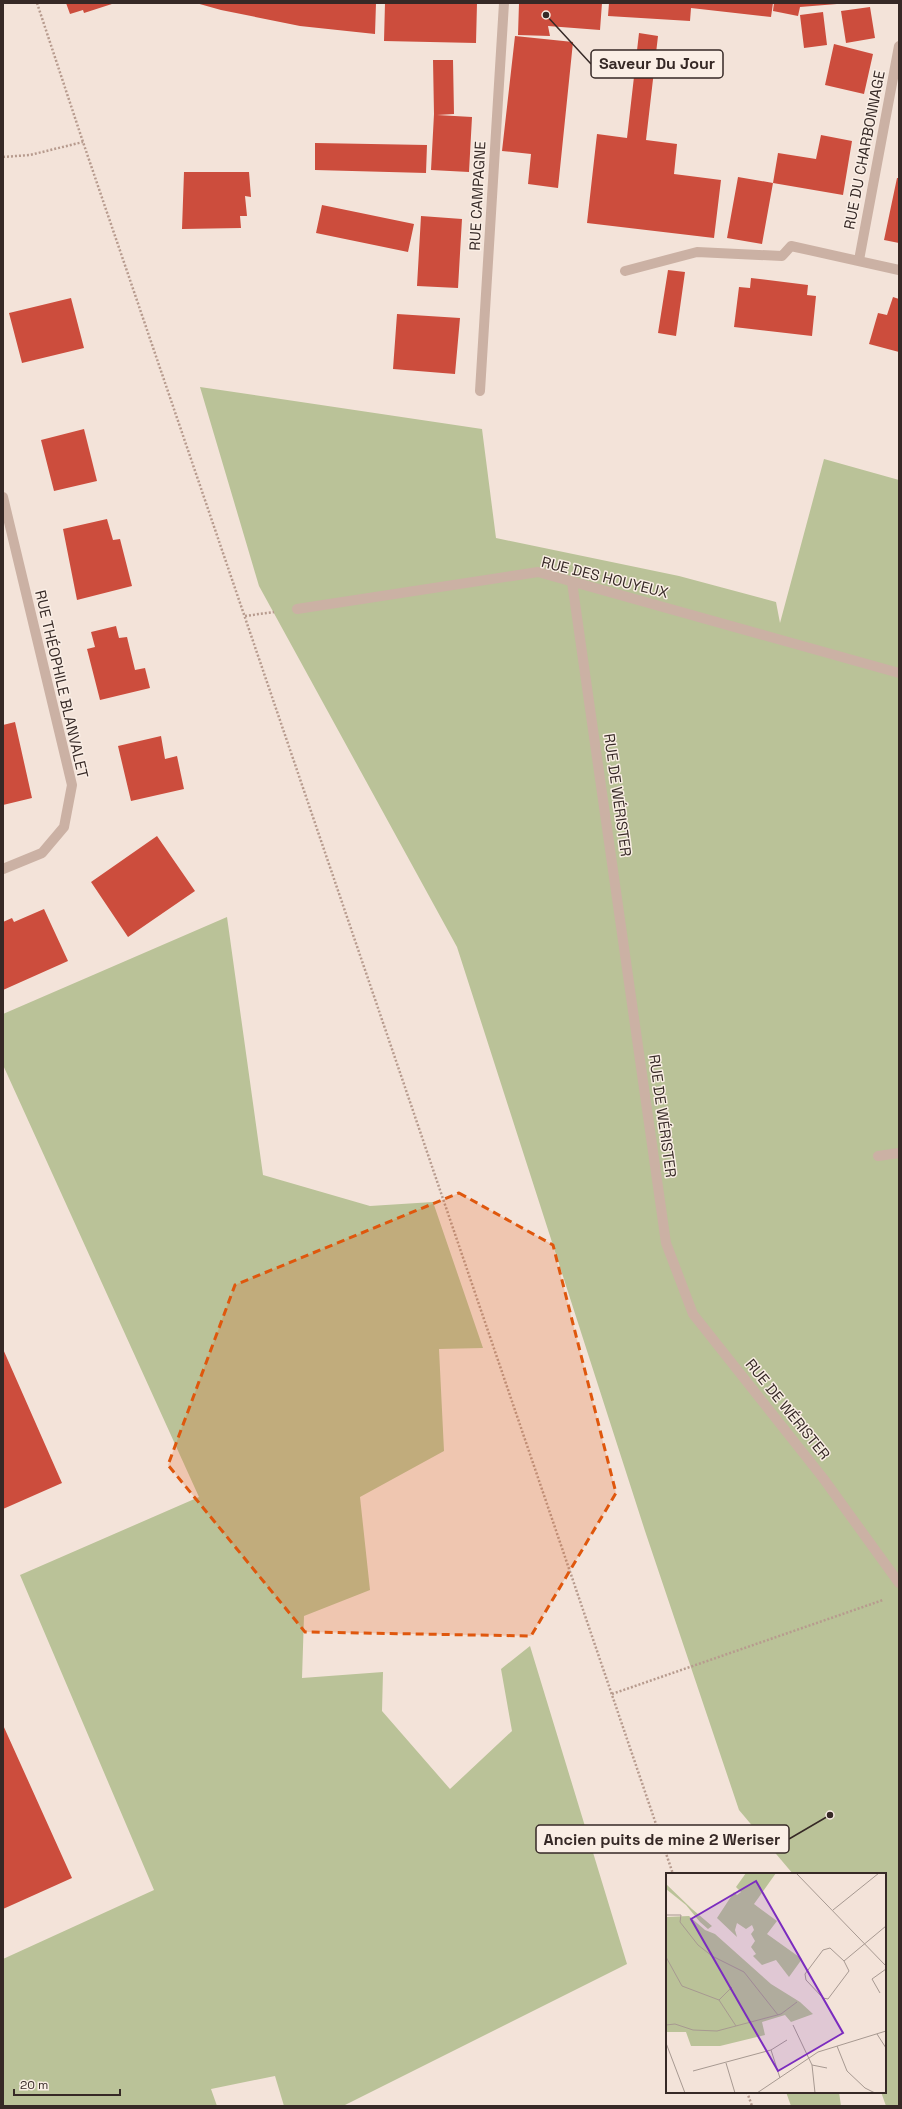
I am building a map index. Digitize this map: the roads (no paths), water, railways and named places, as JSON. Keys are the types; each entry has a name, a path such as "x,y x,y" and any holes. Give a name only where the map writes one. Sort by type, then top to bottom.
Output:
{"street":[{"name":"RUE CAMPAGNE","path":"480,391 504,3"},
{"name":"RUE DU CHARBONNAGE","path":"859,260 899,46"},
{"path":"625,271 697,252 782,256 791,246 899,270"},
{"name":"RUE THÉOPHILE BLANVALET","path":"3,497 72,784 64,827 42,853 3,870"},
{"name":"RUE DES HOUYEUX","path":"298,609 538,572 899,673"},
{"name":"RUE DE WÉRISTER","path":"572,582 666,1243 693,1314 823,1478 899,1583"},
{"path":"878,1156 899,1153"}],"place":[{"name":"Saveur Du Jour","path":"546,15"},
{"name":"Ancien puits de mine 2 Weriser","path":"830,1815"}]}
